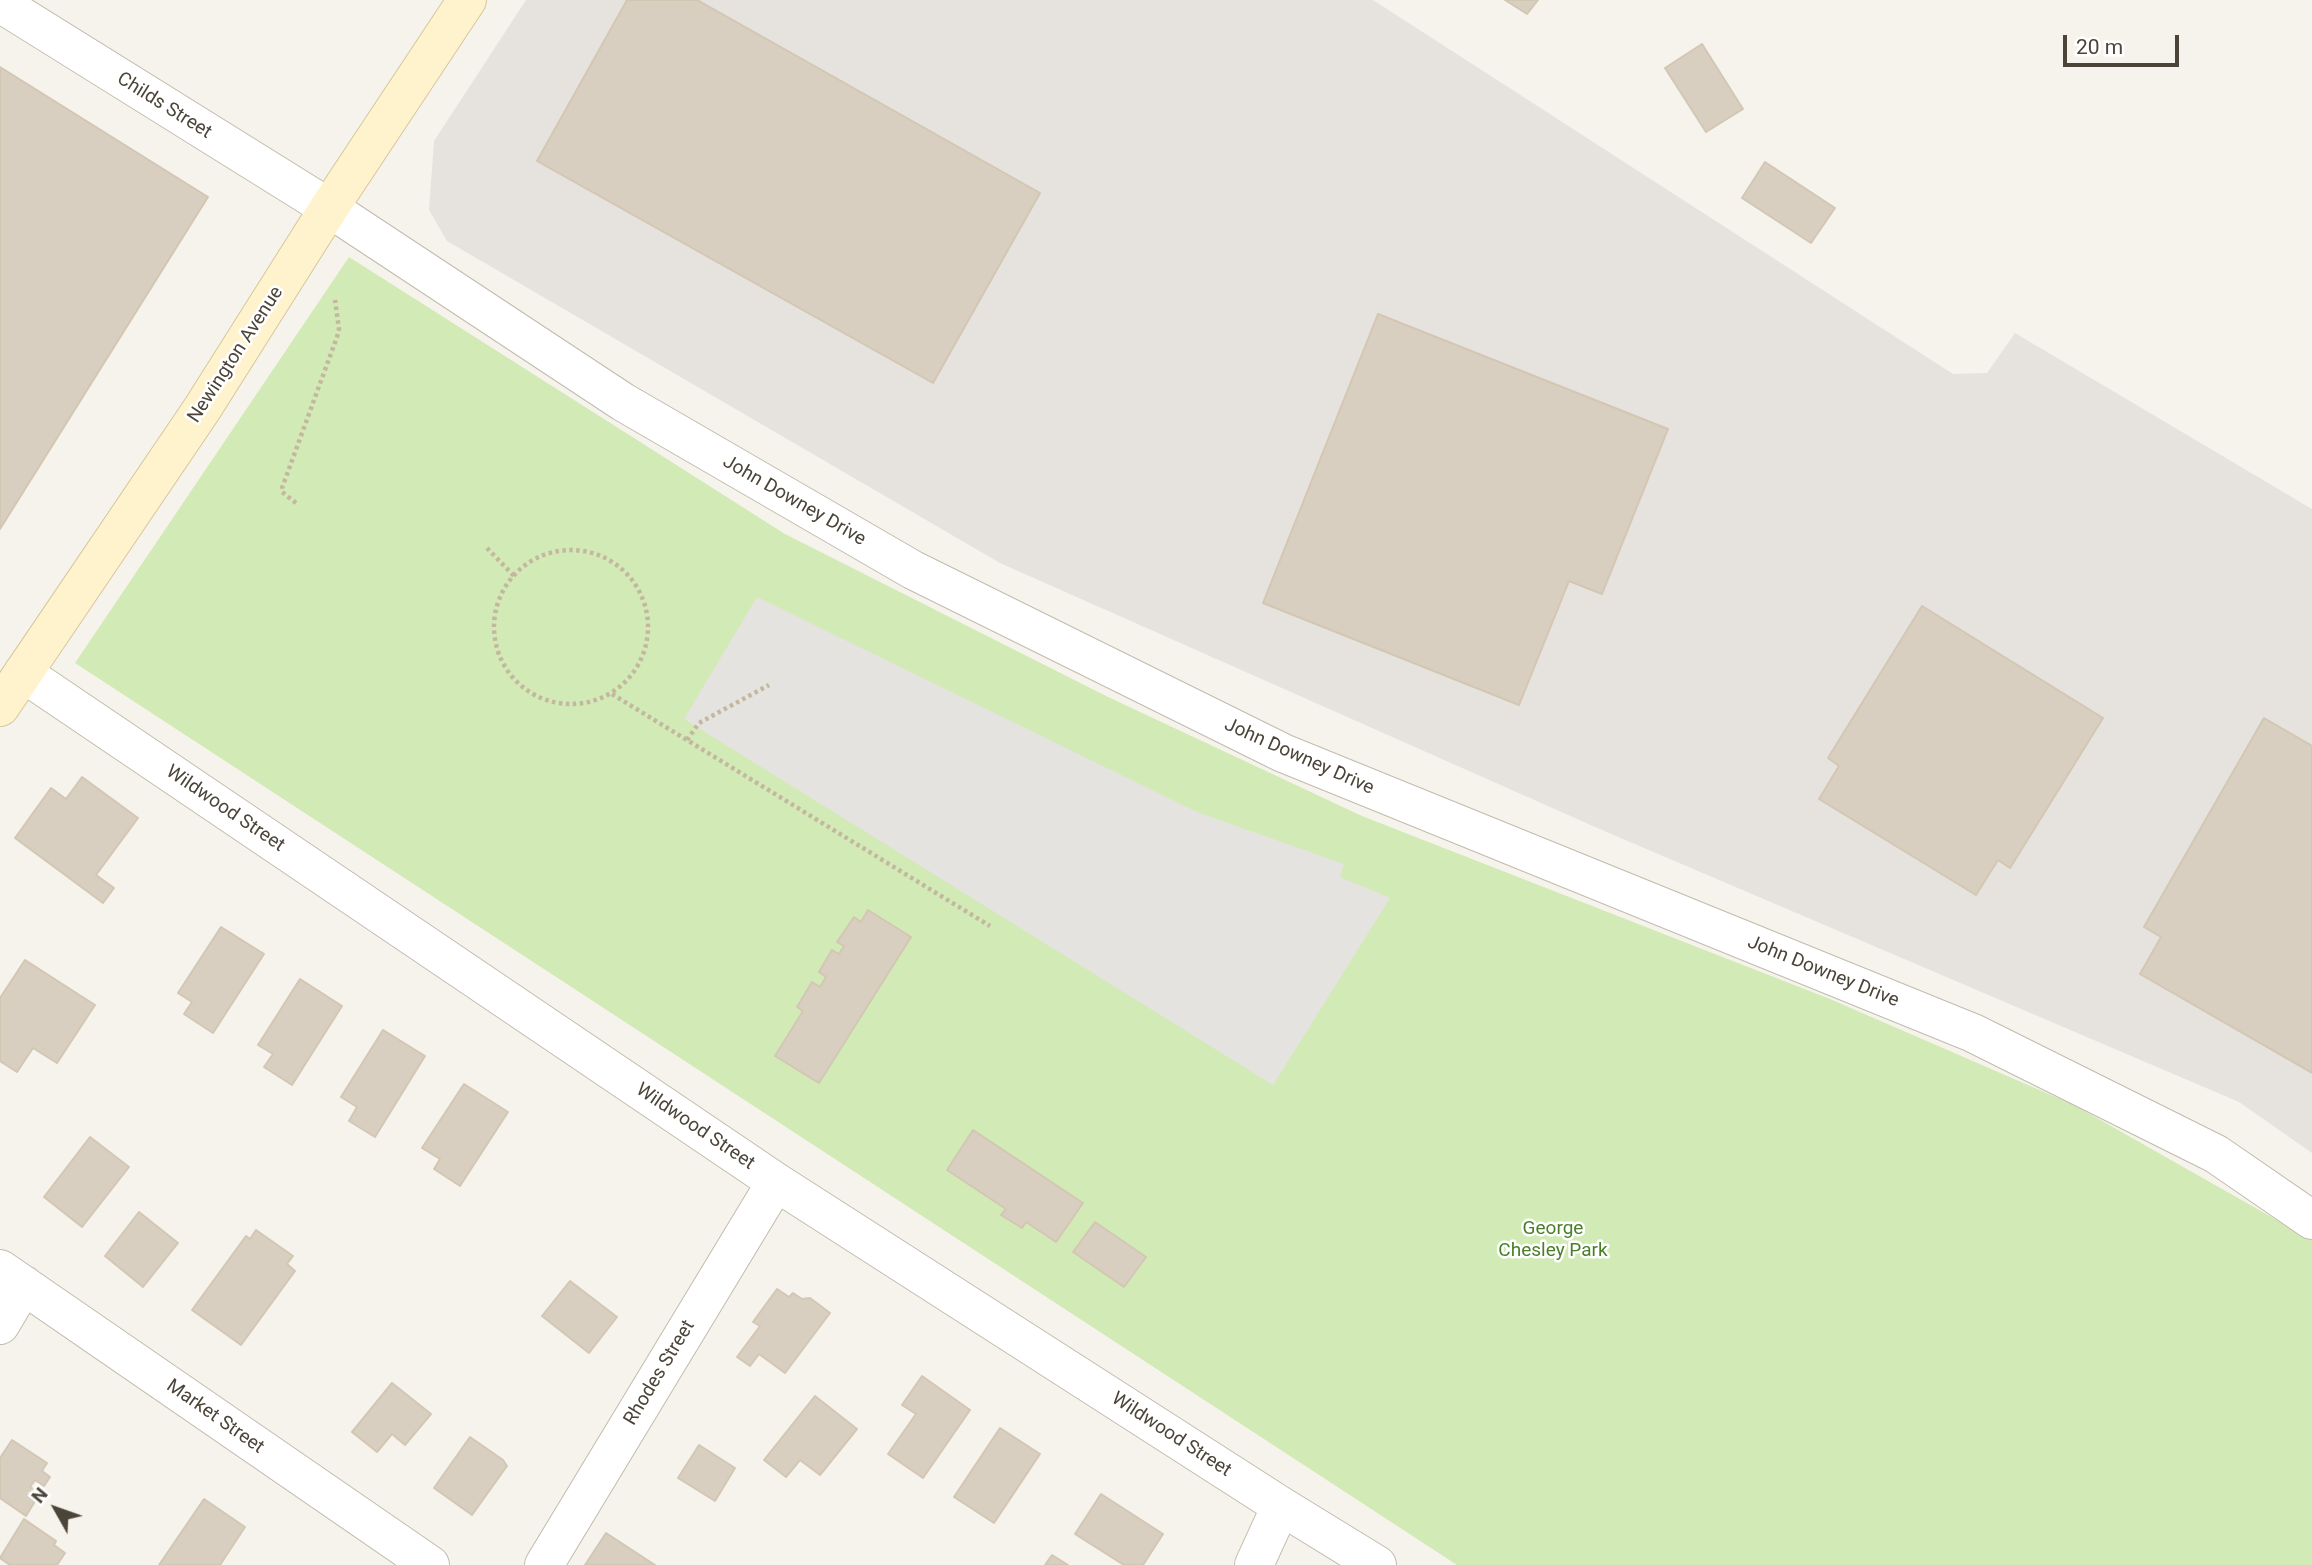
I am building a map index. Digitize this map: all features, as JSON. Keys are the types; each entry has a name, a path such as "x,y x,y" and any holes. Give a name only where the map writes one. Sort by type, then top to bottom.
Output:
{"main road":[{"name":"Newington Avenue","path":"0,707 202,409 329,208 467,0"}],"street":[{"name":"Childs Street","path":"0,3 329,208"},
{"name":"John Downey Drive","path":"329,208 623,402 914,570 1283,753 1973,1033 2216,1153 2312,1220"},
{"name":"Wildwood Street","path":"23,673 776,1182 1377,1565"},
{"name":"Rhodes Street","path":"544,1565 776,1182"},
{"path":"0,1325 12,1277"},
{"name":"Market Street","path":"12,1277 430,1565"},
{"path":"1254,1565 1281,1506"}],"path":[{"path":"296,503 282,492 282,488 337,337 339,329 335,300"},
{"path":"487,548 514,576"},
{"path":"573,550 594,553 615,563 631,578 643,597 648,618 648,640 641,661 629,679 611,694 592,703 569,705 548,702 528,692 512,677 500,658 494,637 495,615 502,594 514,576 531,561 551,552 573,550"},
{"path":"687,740 699,723 769,685"},
{"path":"611,694 990,926"}],"shaded area":[{"path":"526,0 1373,0 1953,374 1987,373 2015,333 2312,509 2312,1153 2239,1102 1602,830 1000,563 447,241 429,210 434,141"},
{"path":"757,597 1197,812 1344,864 1340,877 1390,898 1273,1085 684,719"}],"green space":[{"name":"George Chesley Park","path":"349,257 785,534 1106,696 1362,816 1830,999 2074,1105 2312,1240 2312,1565 1457,1565 75,663"}],"building":[{"path":"627,0 697,0 1040,193 933,383 537,161"},
{"path":"1505,0 1538,0 1527,14"},
{"path":"1702,44 1743,109 1706,132 1665,68"},
{"path":"0,67 208,197 0,529"},
{"path":"1765,162 1835,208 1811,243 1742,198"},
{"path":"1378,314 1668,429 1602,594 1569,581 1519,705 1263,603"},
{"path":"1922,606 2103,718 2010,868 1998,860 1976,895 1819,799 1839,766 1828,758"},
{"path":"2264,718 2312,746 2312,1073 2140,974 2161,937 2144,927"},
{"path":"82,777 138,818 96,875 114,888 103,903 15,838 51,788 66,799"},
{"path":"868,910 911,937 819,1083 775,1056 803,1011 797,1007 812,982 820,987 826,977 819,972 832,950 839,954 844,946 837,942 854,917 861,922"},
{"path":"221,927 264,954 213,1033 184,1014 192,1002 178,993"},
{"path":"25,960 95,1005 57,1063 33,1048 17,1072 0,1061 0,998"},
{"path":"300,979 342,1006 292,1085 264,1067 273,1054 258,1045"},
{"path":"383,1030 425,1056 375,1137 349,1121 357,1107 341,1097"},
{"path":"464,1084 508,1112 460,1186 434,1169 440,1159 422,1148"},
{"path":"973,1130 1083,1203 1056,1242 1026,1222 1022,1228 1001,1215 1006,1209 947,1170"},
{"path":"90,1137 129,1167 82,1227 44,1197"},
{"path":"139,1212 178,1243 143,1287 105,1256"},
{"path":"1095,1222 1146,1257 1124,1287 1073,1252"},
{"path":"256,1230 293,1256 287,1264 295,1271 241,1345 192,1310 246,1236 250,1239"},
{"path":"570,1281 617,1317 589,1353 542,1316"},
{"path":"777,1289 789,1297 793,1293 802,1299 810,1298 830,1313 785,1373 759,1354 750,1366 737,1357 760,1326 753,1322"},
{"path":"922,1376 970,1410 923,1478 888,1454 916,1414 902,1405"},
{"path":"392,1383 431,1414 405,1445 392,1434 377,1452 352,1432"},
{"path":"815,1396 857,1429 820,1475 800,1460 786,1477 764,1460"},
{"path":"1000,1428 1040,1454 994,1523 954,1497"},
{"path":"470,1437 503,1460 507,1466 472,1515 434,1488"},
{"path":"12,1440 47,1463 42,1471 50,1477 44,1486 35,1480 30,1487 40,1493 26,1516 0,1498 0,1458"},
{"path":"699,1445 735,1468 715,1501 678,1478"},
{"path":"1101,1494 1163,1534 1143,1565 1124,1565 1075,1534"},
{"path":"204,1499 245,1527 220,1565 159,1565"},
{"path":"24,1519 56,1541 54,1545 65,1553 57,1565 10,1565 0,1558"},
{"path":"606,1533 655,1565 585,1565"},
{"path":"1052,1555 1068,1565 1045,1565"}]}
